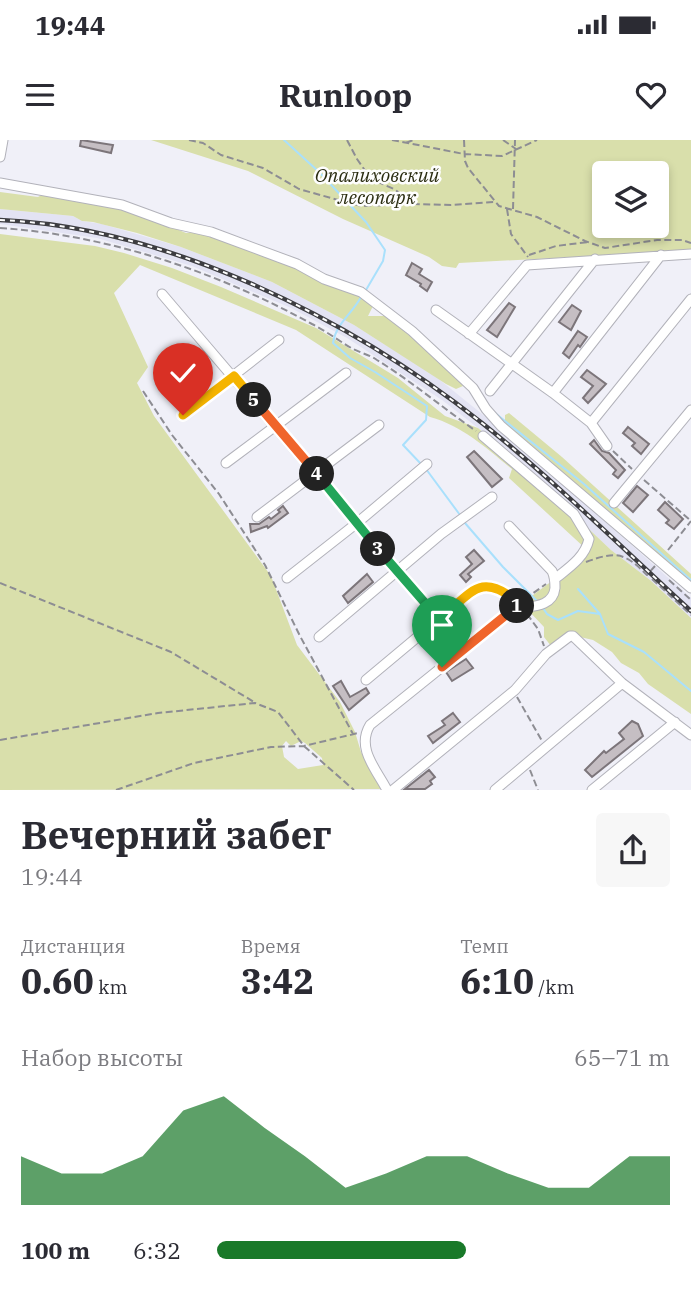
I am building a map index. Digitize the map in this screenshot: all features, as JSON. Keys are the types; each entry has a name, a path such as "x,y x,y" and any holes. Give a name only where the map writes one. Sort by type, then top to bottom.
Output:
{"street":[{"path":"0,157 3,140"},
{"path":"0,183 122,205 171,223 211,232 297,264 324,279 361,292 420,339 473,388 485,409 501,426 691,588"},
{"path":"469,334 527,260 595,260 691,254"},
{"path":"554,393 661,255"},
{"path":"490,390 595,260"},
{"path":"162,293 439,619"},
{"path":"590,423 691,299"},
{"path":"436,310 554,393 590,423 607,446"},
{"path":"183,415 279,340"},
{"path":"226,463 346,373"},
{"path":"614,503 691,410"},
{"path":"257,517 379,425"},
{"path":"483,436 574,514 589,539 580,557 555,578"},
{"path":"286,578 427,464"},
{"path":"319,637 440,534 492,497"},
{"path":"509,526 552,571 555,578 554,596 541,604 519,606 370,725 364,745 366,753 390,789 515,690 546,654 565,638 573,636 622,683 691,735"},
{"path":"366,680 480,586 504,590 519,606"},
{"path":"495,789 621,684"},
{"path":"592,789 675,722"}],"path":[{"path":"189,140 203,143 221,155 263,168 299,189 361,206 451,205 487,200 537,217 605,248 657,240 682,240 691,243"},
{"path":"347,140 356,159 371,179 415,204"},
{"path":"391,140 464,154 502,156 537,140"},
{"path":"405,144 413,140"},
{"path":"464,140 468,168 495,202"},
{"path":"503,140 516,149"},
{"path":"513,210 515,140"},
{"path":"507,208 511,234 527,260 556,246 589,242"},
{"path":"0,228 62,235 122,247 228,284 314,324 355,350 375,359 483,436"},
{"path":"143,391 172,435 219,494 265,565 300,636 354,734"},
{"path":"607,446 691,521 668,550"},
{"path":"565,570 608,554 624,556 647,575 659,562"},
{"path":"667,578 691,600"},
{"path":"652,579 691,615"},
{"path":"0,583 171,652 255,703 278,712 304,746 354,789"},
{"path":"538,589 519,606 538,629 546,654"},
{"path":"515,690 545,747"},
{"path":"0,740 158,713 255,703"},
{"path":"116,789 194,764 271,747 304,746 366,732"},
{"path":"527,762 538,789"}],"shaded area":[{"path":"0,209 73,216 82,221 102,224 181,247 272,282 354,325 435,376 503,431 691,598 691,618 650,580 611,550 478,428 442,400 347,338 291,308 192,266 97,238 0,224"}],"green space":[{"name":"Опалиховский лесопарк","path":"151,140 691,140 691,251 459,263 456,268 442,266 429,257 343,219 248,171"},
{"path":"0,192 38,197 45,193 143,215 186,233 196,232 224,238 360,294 373,306 368,316 387,316 402,327 462,382 463,386 456,389 446,384 354,325 272,282 137,233 82,221 73,216 0,209"},
{"path":"0,234 95,246 124,253 221,287 316,328 398,378 445,416 478,428 611,550 650,580 691,618 691,714 593,640 567,634 551,646 544,637 544,627 526,608 525,601 560,575 586,549 509,478 512,469 464,432 430,417 296,330 140,265 114,293 148,367 137,383 154,416 271,576 297,645 340,702 355,732 361,752 381,789 0,790","holes":["286,741 291,746 301,741 305,743 322,758 323,765 298,769 284,757 282,746"]},
{"path":"509,413 562,457 691,574 691,584 505,423 505,415"}],"building":[{"path":"81,140 113,145 111,153 80,146"},
{"path":"412,263 422,269 419,274 432,282 427,291 406,275"},
{"path":"509,303 515,307 497,337 487,330"},
{"path":"572,305 581,311 571,330 559,322"},
{"path":"578,331 587,337 569,358 563,353"},
{"path":"587,370 606,384 588,403 583,398 593,386 581,377"},
{"path":"628,427 649,444 641,454 632,446 635,443 623,433"},
{"path":"594,440 602,451 609,453 625,470 618,478 613,474 616,470 590,444"},
{"path":"474,451 502,479 492,487 467,457"},
{"path":"637,486 648,495 633,512 623,503"},
{"path":"665,502 683,519 674,529 666,523 669,520 658,510"},
{"path":"283,506 288,513 268,528 267,526 251,532 250,524 259,524 269,517 271,519"},
{"path":"474,550 484,561 468,574 471,577 466,582 460,575 472,564 466,557"},
{"path":"367,574 373,582 348,603 343,596"},
{"path":"466,659 473,668 452,681 446,672"},
{"path":"341,681 350,697 366,688 369,693 349,710 333,686"},
{"path":"453,713 460,722 433,743 428,736 445,725 442,721"},
{"path":"632,721 638,724 643,736 592,777 585,770 604,751 606,753 624,739 619,733"},
{"path":"429,770 435,777 430,781 432,784 425,789 405,789"}],"waterway":[{"path":"284,140 319,172 366,222 385,250 383,261 366,290"},
{"path":"361,297 337,330 333,343 350,358 427,406 426,420 403,445 422,465"},
{"path":"495,413 584,484 691,580"},
{"path":"426,469 460,515"},
{"path":"465,523 537,601"},
{"path":"578,589 600,614 608,634 644,652 691,691"},
{"path":"543,608 547,614 558,620 578,611 600,614"}],"railway":[{"path":"0,220 64,227 128,240 192,260 317,315 431,385 482,423 562,491 691,611"}],"route":[{"path":"183,415 234,376 439,619 480,586 504,590 518,602 514,609 442,667"}]}
